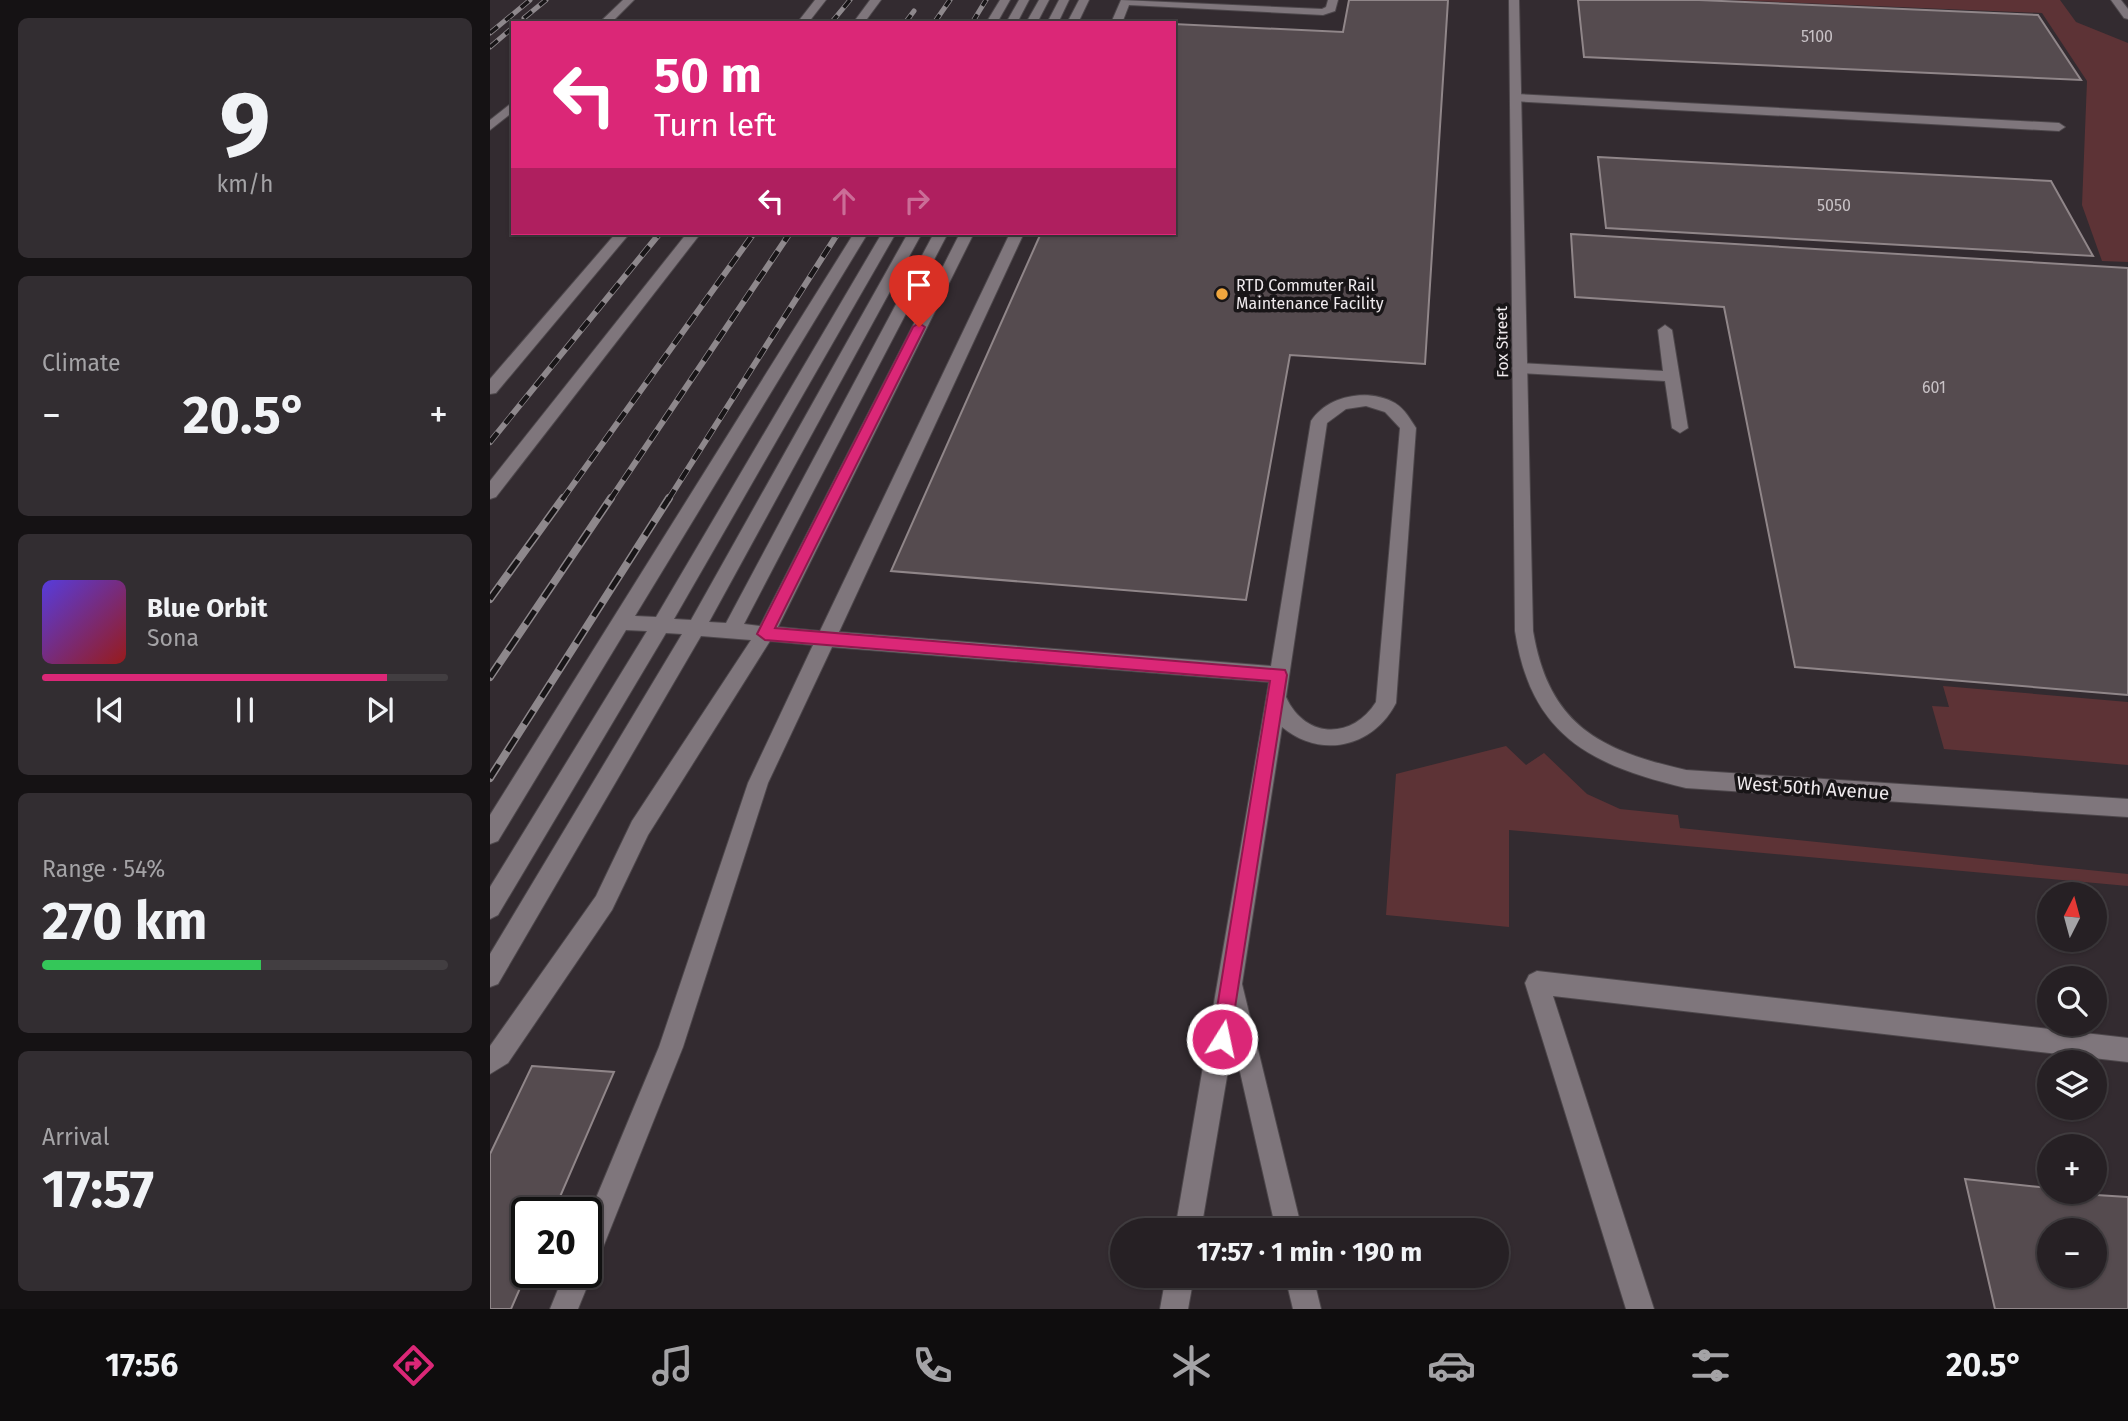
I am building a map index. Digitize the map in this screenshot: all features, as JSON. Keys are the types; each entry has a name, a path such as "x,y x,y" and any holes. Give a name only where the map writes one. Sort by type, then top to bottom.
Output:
{"street":[{"path":"606,21 629,0"},
{"path":"804,21 821,0"},
{"path":"860,21 876,0"},
{"path":"992,21 1005,0"},
{"path":"1012,21 1024,0"},
{"path":"1032,21 1044,0"},
{"path":"1053,21 1064,0"},
{"path":"1073,21 1084,0"},
{"path":"1117,21 1126,1 1323,12 1331,9 1333,0"},
{"name":"Fox Street","path":"1514,0 1524,631 1525,657 1533,683"},
{"path":"2116,0 2128,16"},
{"path":"1516,98 2059,127"},
{"path":"490,126 510,110"},
{"path":"490,388 621,235"},
{"path":"490,494 692,235"},
{"path":"490,908 661,625 888,235"},
{"path":"490,976 696,628 914,235"},
{"path":"730,631 940,235"},
{"path":"490,1062 499,1054 604,903 640,828 765,634 966,235"},
{"path":"602,1216 671,1047 758,783 1016,235"},
{"path":"1520,368 1671,376"},
{"path":"1190,1218 1232,985 1277,685 1319,421 1326,411 1345,403 1366,400 1381,403 1403,418 1408,428 1386,703 1380,716 1369,727 1354,735 1336,738 1301,730 1289,720 1277,685"},
{"path":"490,834 621,622 826,638 1277,685"},
{"name":"West 50th Avenue","path":"1533,683 1551,710 1576,735 1607,755 1645,771 1697,780 2128,808"},
{"path":"1640,1309 1537,983 2128,1051"},
{"path":"1232,985 1286,1218"},
{"path":"564,1309 573,1288"},
{"path":"1174,1309 1178,1288"},
{"path":"1302,1288 1307,1309"}],"lane":[{"path":"621,622 860,235"},
{"path":"1665,330 1679,428"}],"shaded area":[{"path":"1731,0 2060,0 2076,22 2128,43 2128,262 2102,261 2082,205 2087,81 2042,13"},
{"path":"1943,686 2128,702 2128,765 1944,749 1932,706 1949,707"},
{"path":"1506,746 1526,765 1544,753 1587,794 1620,809 1678,815 1680,828 2128,874 2128,886 1509,830 1509,927 1386,915 1396,774"}],"building":[{"name":"RTD Commuter Rail Maintenance Facility","path":"1349,0 1448,0 1425,364 1290,355 1246,600 891,571 1040,235 1176,235 1176,24 1343,32"},
{"path":"1578,0 1699,0 2038,15 2081,80 1584,57"},
{"path":"1598,157 2051,181 2093,256 1606,228"},
{"path":"1571,234 2128,268 2128,695 1795,667 1724,307 1575,297"},
{"path":"532,1066 614,1072 560,1197 511,1197 511,1288 520,1288 511,1309 490,1309 490,1154"},
{"path":"1965,1179 2037,1187 2037,1204 2107,1204 2107,1196 2128,1197 2128,1309 1995,1309"}],"railway":[{"path":"490,33 530,0"},
{"path":"524,18 546,0"},
{"path":"833,21 850,0"},
{"path":"935,21 950,0"},
{"path":"973,21 986,0"},
{"path":"906,21 914,11"},
{"path":"490,47 510,30"},
{"path":"490,442 658,235"},
{"path":"562,500 753,235"},
{"path":"610,500 789,235"},
{"path":"668,500 837,235"},
{"path":"490,599 563,498"},
{"path":"490,677 611,498"},
{"path":"490,778 669,498"}],"place":[{"name":"RTD Commuter Rail Maintenance Facility","path":"1222,294"}],"route":[{"path":"919,327 765,634 1279,675 1222,1039"}]}
